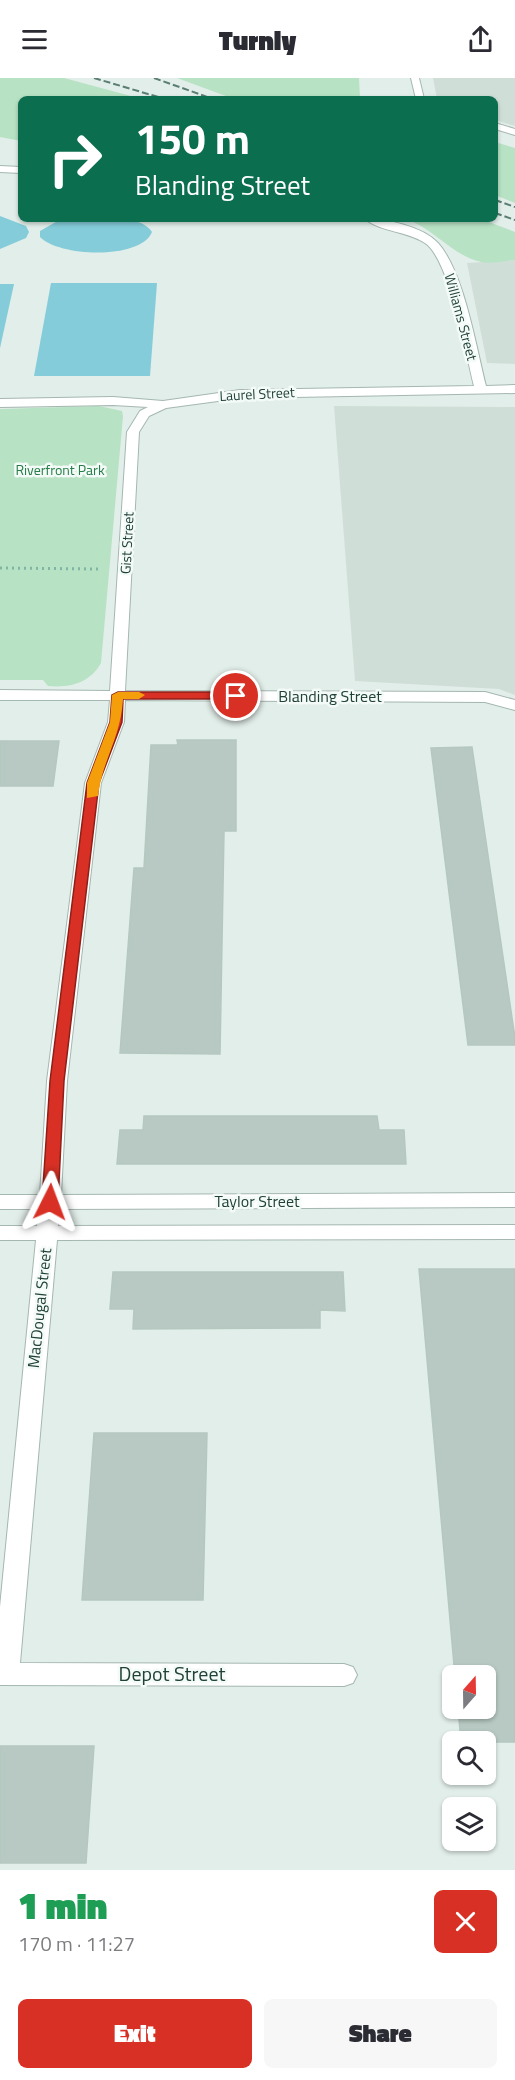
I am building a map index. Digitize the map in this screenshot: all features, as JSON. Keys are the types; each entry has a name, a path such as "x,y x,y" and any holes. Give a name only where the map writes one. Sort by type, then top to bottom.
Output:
{"street":[{"path":"415,78 419,96"},
{"path":"498,127 515,132"},
{"path":"0,169 18,170"},
{"name":"Williams Street","path":"380,222 403,229 433,244 448,268 481,389"},
{"name":"Laurel Street","path":"0,403 113,401 163,405 240,394 515,389"},
{"name":"Gist Street","path":"118,695 133,432 144,414 163,405"},
{"name":"Blanding Street","path":"0,695 485,697 515,705"},
{"name":"MacDougal Street","path":"3,1674 50,1202 57,1081 93,783 116,722 118,695"},
{"name":"Taylor Street","path":"0,1202 515,1200"},
{"name":"Taylor Street","path":"0,1233 515,1232"},
{"name":"Depot Street","path":"3,1674 344,1675"}],"path":[{"path":"0,568 125,570"}],"shaded area":[{"path":"433,78 515,78 515,126 498,121 498,96 436,96"},
{"path":"515,260 515,364 487,363 467,263"},
{"path":"334,406 515,407 515,695 499,689 355,681"}],"green space":[{"path":"0,78 64,78 131,96 18,96 18,140 0,137"},
{"path":"177,78 359,78 360,96 226,96"},
{"path":"498,143 515,148 515,203 498,196"},
{"path":"414,222 489,222 515,232 515,260 489,263 471,259"},
{"name":"Riverfront Park","path":"99,406 122,411 123,416 101,663 85,680 72,685 48,686 43,680 0,680 0,409"}],"water":[{"path":"0,216 26,226 29,232 26,238 0,249"},
{"path":"56,222 138,222 152,232 145,241 133,247 117,251 81,252 50,244 40,237 40,231"},
{"path":"51,283 157,283 150,376 34,376"},
{"path":"0,284 14,284 0,348"}],"building":[{"path":"177,740 236,740 236,831 224,831 220,1054 120,1053 134,868 144,868 151,745 178,745"},
{"path":"0,741 59,741 53,786 0,786"},
{"path":"472,747 515,1045 468,1045 431,748"},
{"path":"144,1116 377,1116 379,1130 404,1130 406,1164 117,1164 120,1130 143,1130"},
{"path":"419,1269 515,1269 515,1742 496,1742 496,1731 460,1731 459,1719 496,1719 496,1665 454,1665"},
{"path":"113,1272 343,1272 345,1311 320,1310 320,1328 133,1329 134,1309 110,1309"},
{"path":"94,1433 207,1433 203,1600 82,1600"},
{"path":"0,1746 94,1746 86,1863 0,1863"}],"railway":[{"path":"94,78 155,96"},
{"path":"154,78 205,96"},
{"path":"498,201 515,207"},
{"path":"498,214 515,220"}],"slow traffic":[{"path":"91,796 93,783 116,722 118,695 139,695"}],"route":[{"path":"50,1202 57,1081 93,783 116,722 118,695 236,696"}]}
